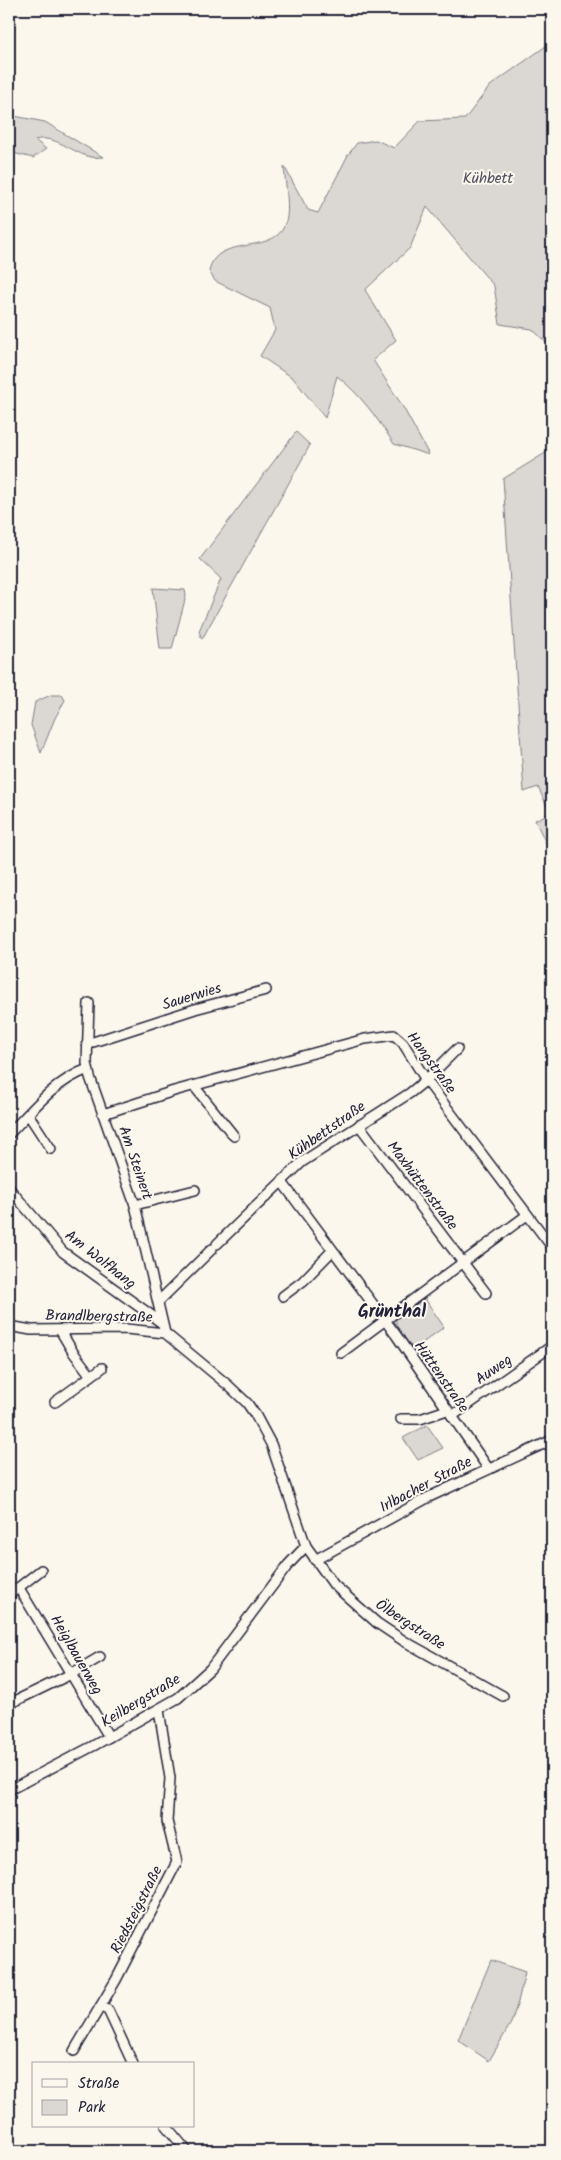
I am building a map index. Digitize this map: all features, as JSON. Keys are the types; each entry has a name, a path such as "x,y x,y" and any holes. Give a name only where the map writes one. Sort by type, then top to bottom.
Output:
{"street":[{"name":"Sauerwies","path":"87,1044 195,1009 266,990"},
{"name":"Am Steinert","path":"89,1002 88,1069 135,1205 159,1300 165,1332"},
{"name":"Hangstraße","path":"103,1114 194,1086 366,1040 394,1035 403,1044 426,1080 552,1247"},
{"name":"Kühbettstraße","path":"159,1300 302,1162 426,1080 457,1049"},
{"path":"9,1134 59,1084 88,1069"},
{"path":"194,1086 234,1136"},
{"path":"28,1114 51,1149"},
{"name":"Maxhüttenstraße","path":"359,1125 486,1293"},
{"name":"Hüttenstraße","path":"282,1182 385,1321 488,1468"},
{"name":"Am Wolfhang","path":"9,1188 63,1252 162,1323"},
{"path":"135,1205 195,1190"},
{"path":"341,1353 464,1263 527,1214"},
{"path":"283,1296 303,1281 332,1250"},
{"name":"Brandlbergstraße","path":"9,1326 31,1330 126,1329 165,1332 229,1386 246,1402 256,1416 271,1444 306,1546"},
{"path":"60,1330 73,1352 91,1376"},
{"name":"Auweg","path":"401,1419 420,1419 450,1413 552,1346"},
{"path":"55,1402 102,1368"},
{"name":"Irlbacher Straße","path":"315,1560 429,1497 488,1468 552,1440"},
{"path":"306,1546 315,1560"},
{"name":"Keilbergstraße","path":"9,1790 109,1738 178,1698 210,1669 288,1565 306,1546"},
{"name":"Ölbergstraße","path":"315,1560 334,1585 377,1623 404,1642 503,1696"},
{"path":"9,1595 41,1570"},
{"name":"Heiglbauerweg","path":"19,1588 109,1738"},
{"path":"9,1704 71,1674 100,1656"},
{"name":"Riedsteigstraße","path":"74,2051 100,2007 177,1862 167,1821 170,1778 159,1710"},
{"path":"100,2007 108,2010 132,2062"},
{"path":"168,2128 187,2151"}],"green space":[{"name":"Kühbett","path":"546,46 552,47 552,348 532,329 500,324 494,286 427,207 410,248 365,290 396,340 373,360 403,407 429,455 394,444 368,407 337,376 325,418 293,378 260,356 275,330 270,308 215,281 209,271 214,259 223,252 273,238 282,230 287,217 284,166 308,210 318,213 348,155 357,143 376,140 394,148 420,121 465,119 490,86"},
{"path":"9,115 45,122 103,157 84,155 56,142 42,139 35,140 46,149 33,158 9,152"},
{"path":"296,432 310,445 202,639 199,631 221,579 200,559"},
{"path":"552,449 552,856 535,820 550,813 538,787 524,792 503,479"},
{"path":"153,588 185,590 186,596 172,649 160,649"},
{"path":"51,695 62,695 65,700 55,718 41,753 31,725 35,702"},
{"path":"423,1296 444,1327 413,1350 396,1325 396,1316"},
{"path":"427,1425 443,1448 418,1460 403,1438"},
{"path":"491,1960 525,1972 511,2023 489,2061 458,2040"}],"district":[{"name":"Grünthal","path":"392,1312"}]}
